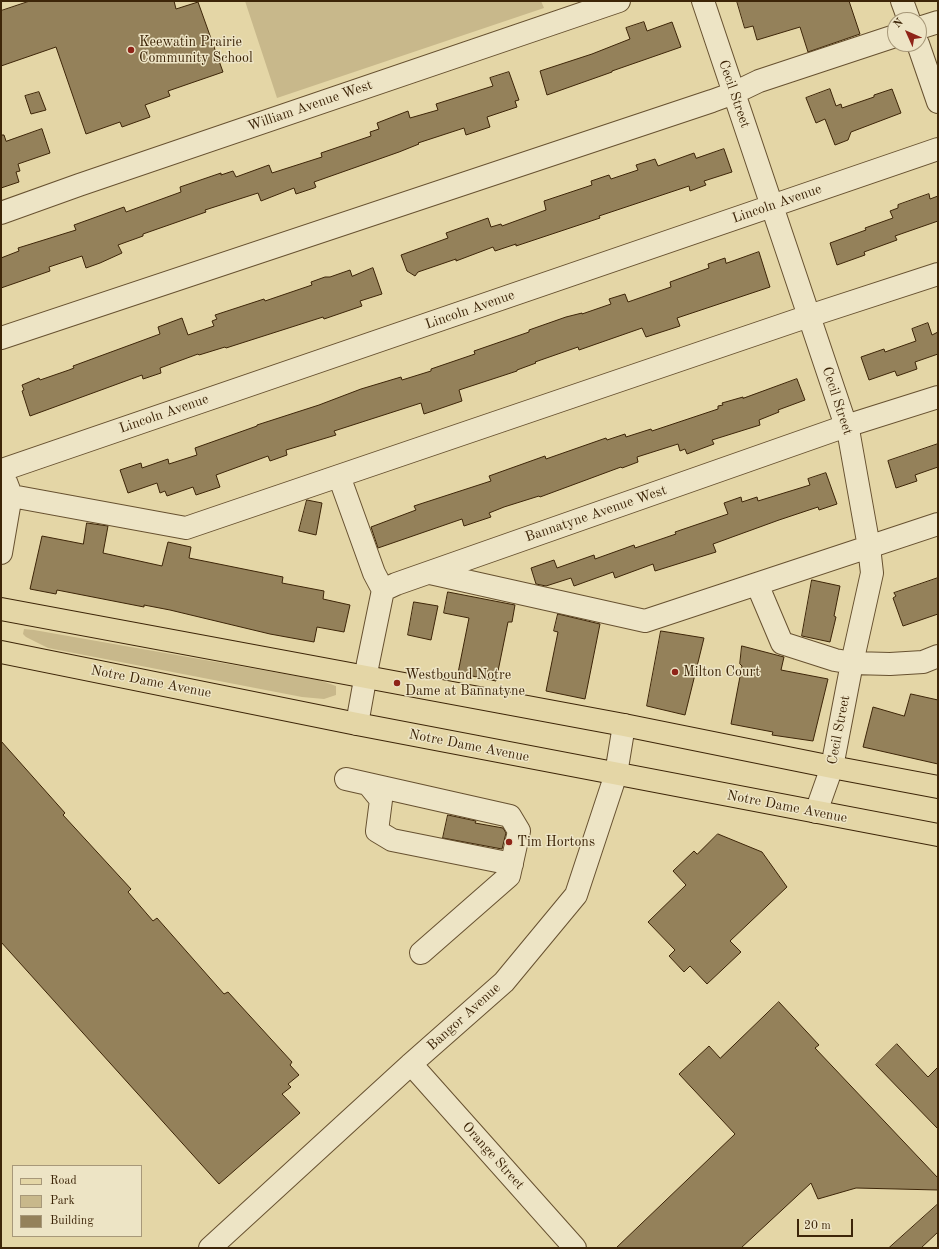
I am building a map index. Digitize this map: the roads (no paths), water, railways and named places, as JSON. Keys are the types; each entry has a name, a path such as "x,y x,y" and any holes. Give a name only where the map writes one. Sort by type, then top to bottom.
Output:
{"main road":[{"path":"1,609 624,724 832,767 938,787"},
{"name":"Notre Dame Avenue","path":"1,652 357,724 938,835"}],"street":[{"name":"William Avenue West","path":"1,213 619,1"},
{"name":"Cecil Street","path":"703,1 849,434 869,547 872,573 852,663 832,767 816,812"},
{"path":"902,1 906,12"},
{"path":"927,25 938,22"},
{"path":"1,338 734,93 759,81 887,39"},
{"path":"921,52 938,102"},
{"name":"Lincoln Avenue","path":"2,468 938,149"},
{"path":"6,495 186,528 809,316 938,274"},
{"name":"Bannatyne Avenue West","path":"383,590 396,584 846,426 938,397"},
{"path":"1,553 6,495 2,468"},
{"path":"339,476 374,573 383,590 365,676 357,724"},
{"path":"430,573 645,621 938,524"},
{"path":"757,584 782,643 835,660 852,663 890,664 923,662 938,656"},
{"path":"890,664 938,674"},
{"name":"Bangor Avenue","path":"210,1248 411,1064 504,982 576,895 616,774 624,724"},
{"path":"346,779 510,816 520,831 509,876 421,953"},
{"path":"368,784 382,800 377,831 392,840 512,864"},
{"name":"Orange Street","path":"411,1064 575,1248"}],"place":[{"name":"Keewatin Prairie Community School","path":"131,50"},
{"name":"Milton Court","path":"675,672"},
{"name":"Westbound Notre Dame at Bannatyne","path":"397,683"},
{"name":"Tim Hortons","path":"509,842"}]}
